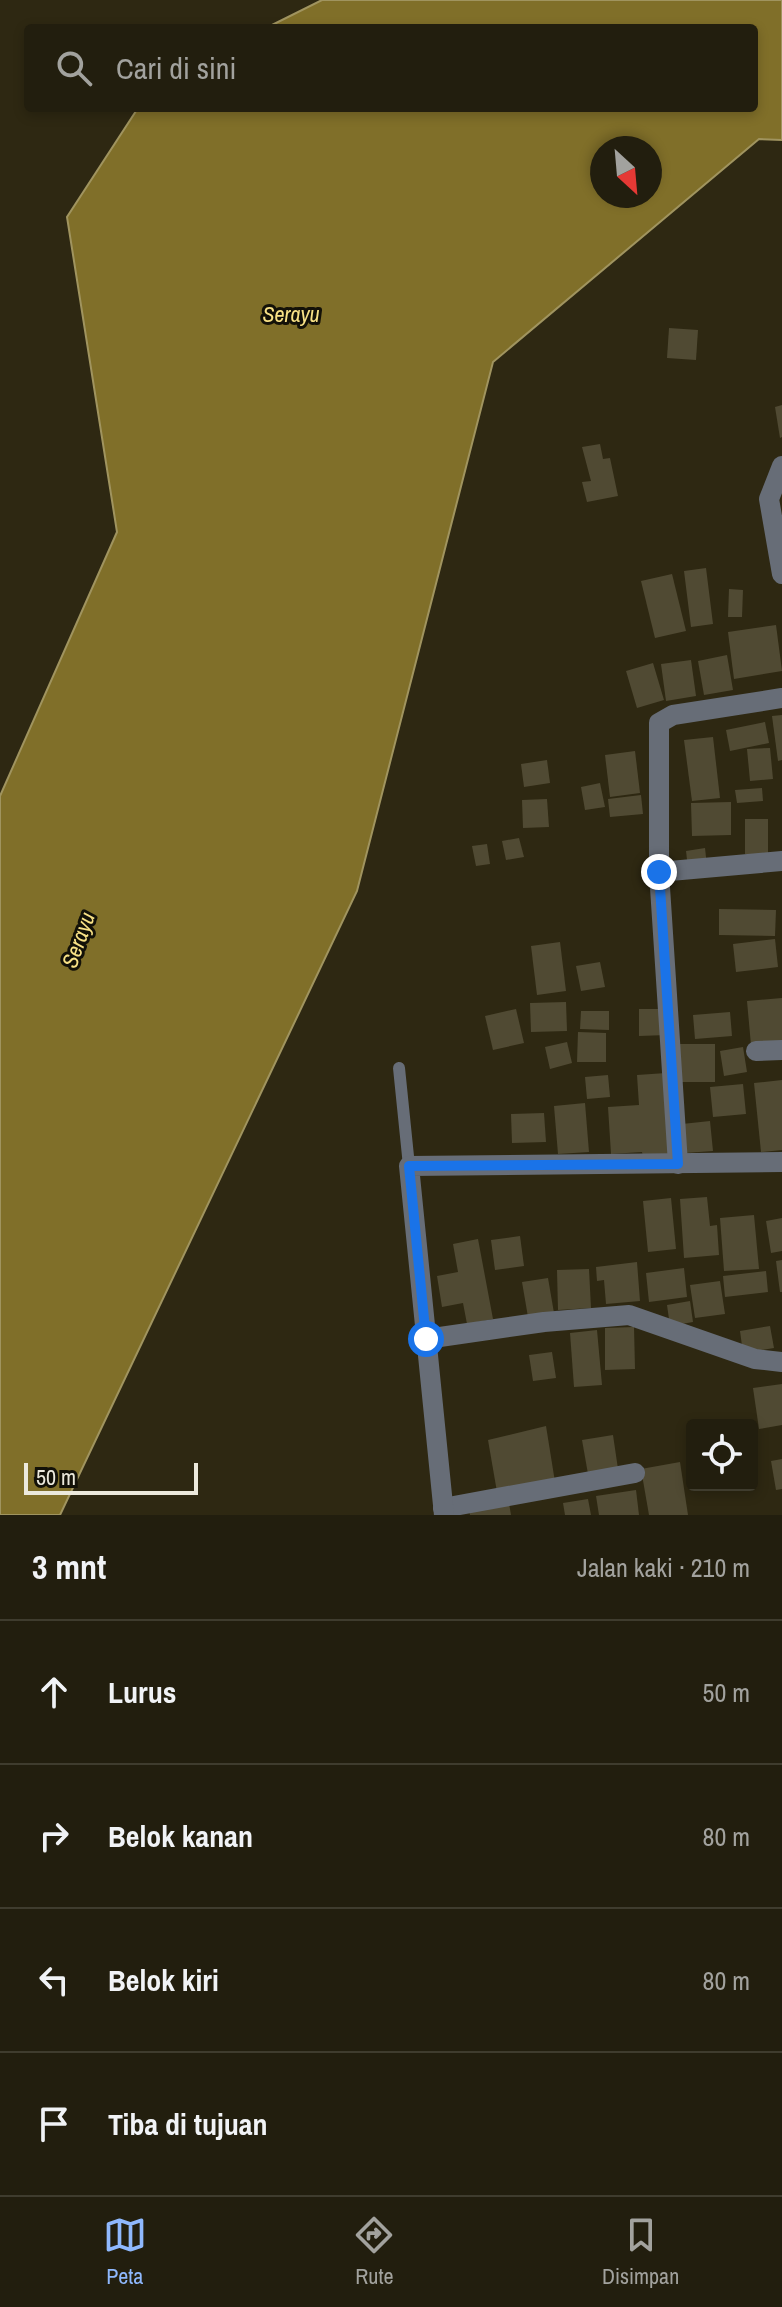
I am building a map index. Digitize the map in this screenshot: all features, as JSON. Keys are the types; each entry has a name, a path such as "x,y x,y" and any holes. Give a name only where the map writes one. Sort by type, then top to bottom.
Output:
{"street":[{"path":"782,466 769,499 782,574"},
{"path":"678,1164 659,872 659,723 673,715 782,698"},
{"path":"659,872 782,861"},
{"path":"756,1051 782,1050"},
{"path":"635,1473 444,1512 409,1166 782,1162"},
{"path":"426,1339 544,1322 629,1315 692,1335 722,1349 755,1359 782,1362"}],"lane":[{"path":"399,1068 409,1166"}],"water":[{"name":"Serayu","path":"322,0 782,0 782,140 759,139 493,362 357,891 60,1515 0,1515 0,796 117,532 67,217 135,112 758,112 758,24 274,24"}],"building":[{"path":"669,328 698,330 696,360 667,358"},
{"path":"782,405 782,437 780,438 775,407"},
{"path":"600,444 603,459 610,458 618,496 587,502 582,482 591,481 582,447"},
{"path":"706,568 713,624 691,627 684,571"},
{"path":"672,574 686,631 655,638 641,581"},
{"path":"729,589 743,590 742,617 728,617"},
{"path":"776,625 782,671 734,679 728,632"},
{"path":"727,655 733,690 704,695 698,661"},
{"path":"691,660 696,696 666,701 661,664"},
{"path":"653,663 664,700 637,708 626,671"},
{"path":"782,715 782,760 778,761 772,716"},
{"path":"765,722 769,743 730,751 726,730"},
{"path":"713,737 720,798 692,801 684,740"},
{"path":"770,748 773,779 750,781 747,749"},
{"path":"635,751 640,793 610,797 605,755"},
{"path":"547,760 550,783 524,787 521,764"},
{"path":"600,783 605,807 585,810 581,787"},
{"path":"762,788 763,801 737,803 735,790"},
{"path":"641,795 643,814 610,817 608,799"},
{"path":"547,799 549,827 523,828 522,800"},
{"path":"731,802 731,835 692,836 691,803"},
{"path":"745,819 768,819 768,855 745,854"},
{"path":"519,838 524,857 506,860 502,841"},
{"path":"487,844 490,864 476,866 472,846"},
{"path":"705,848 707,866 688,868 686,851"},
{"path":"719,909 776,910 775,936 719,935"},
{"path":"775,939 778,967 736,972 733,944"},
{"path":"560,942 566,991 537,995 531,946"},
{"path":"600,962 605,987 581,991 576,966"},
{"path":"782,998 782,1042 751,1045 747,1001"},
{"path":"566,1002 567,1031 531,1032 530,1003"},
{"path":"516,1009 524,1043 493,1050 485,1016"},
{"path":"639,1009 666,1009 667,1035 639,1036"},
{"path":"581,1011 609,1011 609,1030 580,1029"},
{"path":"730,1012 732,1036 695,1039 693,1015"},
{"path":"578,1032 606,1033 606,1062 577,1062"},
{"path":"567,1042 572,1063 550,1069 545,1047"},
{"path":"679,1044 715,1044 715,1082 680,1082"},
{"path":"743,1047 747,1072 724,1076 720,1051"},
{"path":"666,1073 671,1155 643,1157 642,1152 611,1154 608,1107 639,1105 637,1075"},
{"path":"608,1075 610,1097 587,1099 585,1077"},
{"path":"782,1080 782,1150 761,1152 754,1083"},
{"path":"743,1084 746,1114 713,1117 710,1087"},
{"path":"585,1103 589,1152 558,1154 554,1106"},
{"path":"544,1113 546,1142 512,1143 511,1114"},
{"path":"710,1121 713,1151 685,1153 682,1124"},
{"path":"707,1197 710,1226 717,1225 719,1255 684,1258 680,1199"},
{"path":"671,1198 676,1249 648,1252 643,1201"},
{"path":"754,1215 759,1269 724,1271 720,1218"},
{"path":"782,1218 782,1251 771,1253 766,1221"},
{"path":"520,1236 524,1266 495,1270 491,1240"},
{"path":"478,1239 493,1319 467,1324 463,1303 442,1307 437,1276 458,1272 453,1244"},
{"path":"782,1260 782,1292 780,1292 776,1261"},
{"path":"637,1262 640,1301 606,1304 604,1280 597,1281 596,1267"},
{"path":"684,1268 687,1297 649,1302 646,1273"},
{"path":"589,1269 591,1308 558,1310 557,1270"},
{"path":"766,1271 768,1292 725,1297 723,1276"},
{"path":"548,1278 554,1313 528,1317 522,1282"},
{"path":"720,1281 725,1314 695,1318 690,1285"},
{"path":"690,1301 693,1322 670,1326 667,1305"},
{"path":"770,1326 774,1348 743,1353 740,1331"},
{"path":"634,1327 635,1369 605,1370 605,1328"},
{"path":"597,1330 602,1385 574,1387 570,1333"},
{"path":"552,1352 556,1378 533,1381 529,1355"},
{"path":"782,1384 782,1425 759,1429 753,1388"},
{"path":"546,1426 555,1482 497,1492 488,1440"},
{"path":"613,1435 618,1469 588,1474 582,1440"},
{"path":"782,1459 782,1489 776,1490 771,1461"},
{"path":"680,1462 688,1515 649,1515 641,1469"},
{"path":"636,1490 639,1515 599,1515 596,1496"},
{"path":"588,1499 591,1515 565,1515 563,1503"},
{"path":"509,1503 511,1515 470,1515 469,1509"}],"route":[{"path":"426,1339 409,1166 678,1164 659,872"}]}
